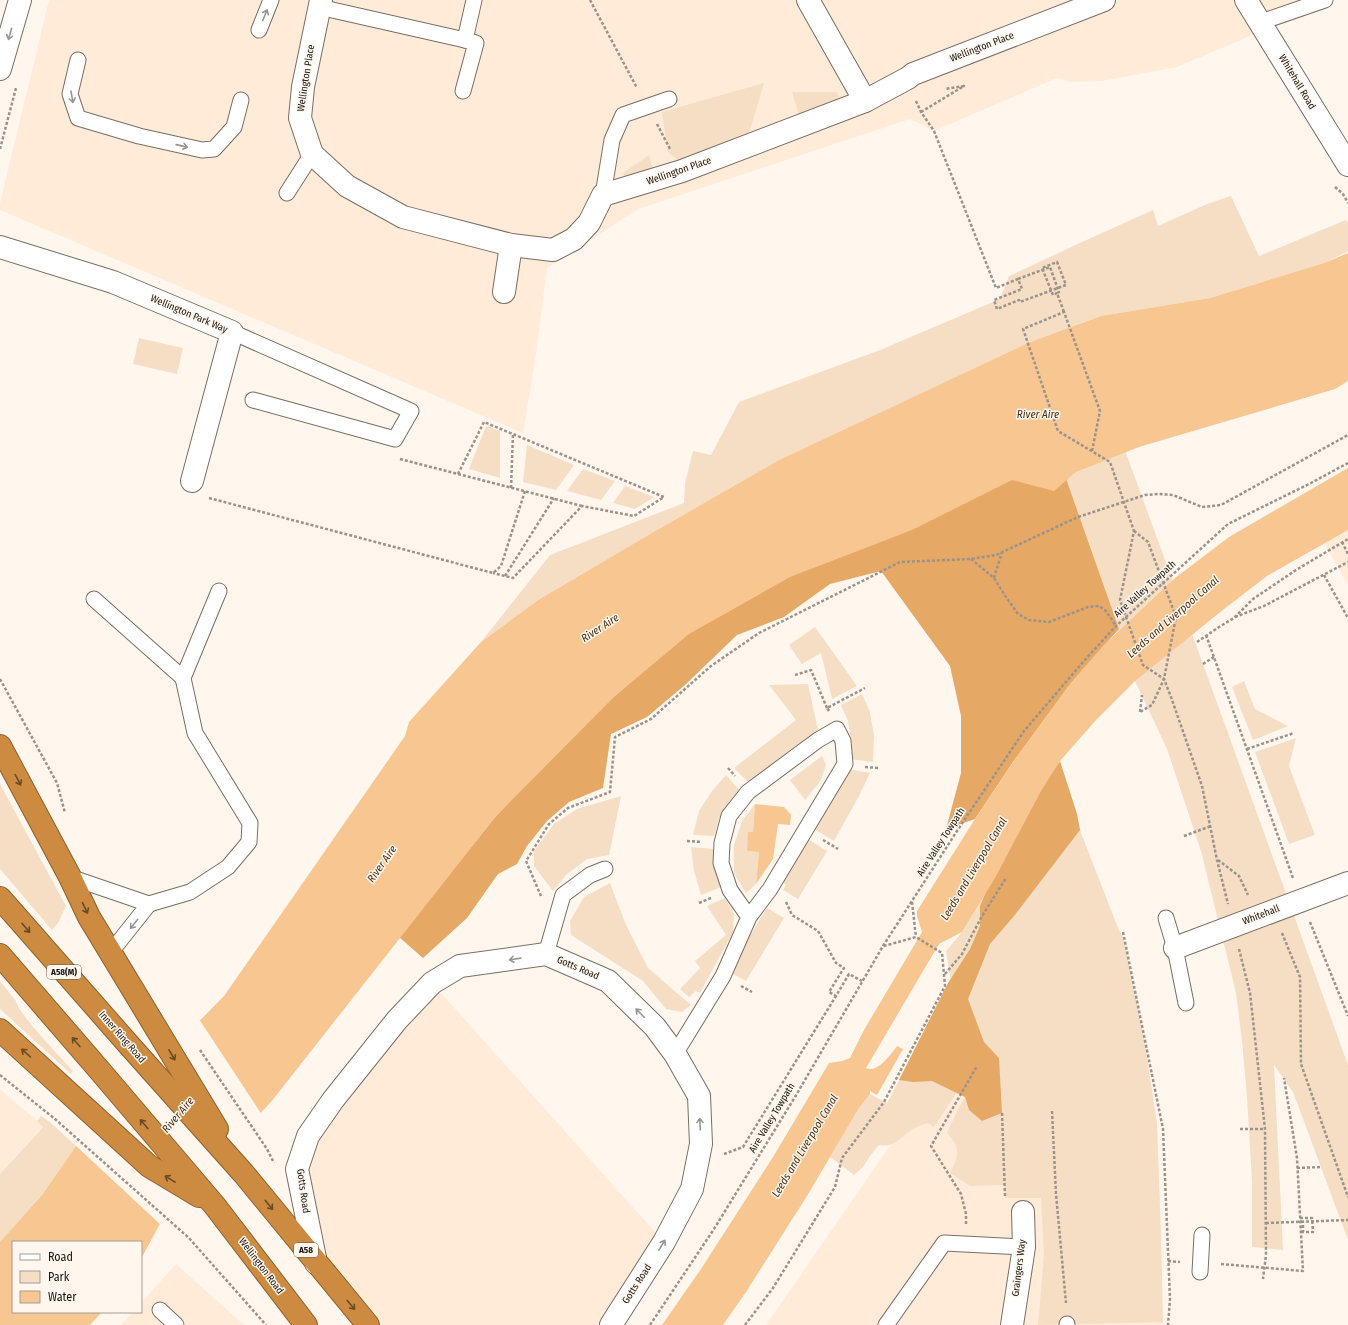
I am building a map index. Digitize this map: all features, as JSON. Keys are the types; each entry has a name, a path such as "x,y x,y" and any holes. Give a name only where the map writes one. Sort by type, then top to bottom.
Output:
{"highway":[{"path":"0,746 70,877 89,917 110,954 244,1174"},
{"name":"Inner Ring Road","path":"0,898 244,1174"},
{"path":"0,955 215,1206"},
{"path":"0,1030 150,1166 215,1206"},
{"name":"A58","path":"244,1174 368,1325"},
{"name":"Wellington Road","path":"215,1206 306,1325"}],"street":[{"path":"0,69 20,0"},
{"path":"808,0 864,101"},
{"name":"Wellington Place","path":"320,3 302,87 300,118 312,154 347,186 403,217 511,245 553,250 574,239 589,223 603,195 682,171 864,101 913,74 1104,0"},
{"name":"Whitehall Road","path":"1246,0 1348,165"},
{"path":"504,292 511,245"},
{"name":"Wellington Park Way","path":"0,247 113,282 232,332 192,481"},
{"name":"Whitehall","path":"1175,948 1348,883"},
{"name":"Gotts Road","path":"316,1263 297,1169 308,1136 333,1100 397,1020 432,983 460,966 546,954 608,981 655,1027 675,1054 699,1096 701,1144 692,1188 664,1242 611,1325"},
{"name":"Graingers Way","path":"1012,1325 1024,1247 1023,1212"}],"lane":[{"path":"259,30 271,0"},
{"path":"465,40 474,0"},
{"path":"1261,22 1325,0"},
{"path":"320,3 476,43 463,91"},
{"path":"78,60 70,94 78,118 139,136 202,150 214,149 234,127 241,100"},
{"path":"603,195 612,140 623,115 668,99"},
{"path":"287,193 312,154"},
{"path":"232,332 411,411 395,439 253,400"},
{"path":"70,877 149,904 190,892 228,867 248,842 250,824 195,733 183,678 219,591"},
{"path":"94,599 183,678"},
{"path":"675,1054 723,976 749,917 770,889 845,764 843,741 836,730 818,740 748,792 729,816 722,843 721,863 730,890 749,917"},
{"path":"546,954 563,894 590,875 605,869"},
{"path":"110,954 149,904"},
{"path":"1166,918 1175,948 1186,1004"},
{"path":"1200,1272 1202,1235"},
{"path":"886,1325 944,1244 1024,1247"},
{"path":"160,1310 176,1325"}],"path":[{"path":"590,0 682,171"},
{"path":"921,112 964,86 942,90"},
{"path":"914,94 921,112 934,132 988,272 996,288 1050,267 1059,292 1057,293 1100,410 1092,451"},
{"path":"1343,194 1348,203"},
{"path":"1018,279 1022,289 994,300 997,309 1019,300 1020,302 1047,292 1053,290 1066,284 1057,262 1042,268 1050,287 1052,291 1053,295 1057,293"},
{"path":"1064,312 1023,329 1058,431 1110,462 1134,531 1120,600 1143,665 1164,679 1202,786 1217,860 1228,904"},
{"path":"458,474 484,422 664,497 634,516 582,506 554,498 505,576"},
{"path":"511,488 513,434"},
{"path":"557,914 544,904 526,861 549,824 568,808 610,792 615,737 651,719 711,666 759,633 900,562 971,559 996,554 1078,517 1145,495 1173,495 1202,507 1221,505 1348,435"},
{"name":"Aire Valley Towpath","path":"650,1325 714,1230 883,946 1024,731 1116,626 1228,524 1348,463"},
{"path":"192,481 204,497 513,578 582,506"},
{"path":"493,573 501,566 525,491"},
{"path":"1134,531 1148,542 1176,617 1164,679 1152,705 1140,712 1142,695"},
{"path":"1234,618 1253,599 1296,570 1348,539"},
{"path":"1342,542 1348,554"},
{"path":"994,578 1002,552"},
{"path":"971,559 994,578 1018,614 1029,620 1049,622 1088,607 1099,606 1106,611 1116,626"},
{"path":"1197,642 1234,618 1264,606 1348,562"},
{"path":"1324,575 1348,618"},
{"path":"1206,635 1301,900 1348,1016"},
{"path":"1203,664 1214,657"},
{"path":"795,675 811,670 836,730"},
{"path":"0,678 57,783 66,818"},
{"path":"827,708 865,688"},
{"path":"1247,749 1294,733"},
{"path":"1184,836 1211,826"},
{"path":"1217,860 1239,876 1251,901"},
{"path":"944,975 962,954 982,916 1006,878"},
{"path":"770,889 783,896 792,915 818,931 836,963 844,968 829,992 836,996"},
{"path":"912,901 916,937"},
{"path":"1280,931 1300,977 1301,1064 1348,1197"},
{"path":"1123,932 1163,1129 1169,1292 1168,1325"},
{"path":"745,1325 773,1288 835,1187 842,1158 884,1102 945,986 942,953 916,937 883,946"},
{"path":"1239,949 1250,993 1265,1129 1266,1255 1263,1278"},
{"path":"697,1164 743,1147 849,974 862,981"},
{"path":"200,1050 267,1150"},
{"path":"968,1244 966,1214 961,1194 931,1146 978,1066"},
{"path":"0,1075 55,1119 189,1238 266,1325"},
{"path":"1251,1266 1303,1271 1297,1168 1284,1078"},
{"path":"1052,1111 1056,1194 1067,1324"},
{"path":"1002,1113 1005,1198 1023,1212"},
{"path":"1240,1129 1265,1129"},
{"path":"1297,1168 1321,1167"},
{"path":"1300,1218 1312,1218 1313,1232 1304,1232 1303,1222"},
{"path":"1266,1223 1348,1220"}],"shaded area":[{"path":"49,0 1335,0 1177,67 1102,81 1070,82 1057,78 934,131 910,119 638,209 547,268 536,354 523,433 0,210 0,203"},
{"path":"1064,473 1119,629 1071,683 1013,762 975,819 946,829 961,773 961,716 950,666 881,571 830,584 784,617 737,635 685,685 647,717 611,734 603,788 569,802 547,821 527,846 517,864 498,874 467,918 423,958 399,937 496,816 609,696 743,591 960,483"},
{"path":"1348,530 1348,585 1324,543"},
{"path":"1060,761 1077,814 1080,830 1014,916 990,944 968,999 984,1042 999,1058 1002,1113 982,1121 969,1110 965,1097 932,1081 913,1082 899,1080 948,983 970,949 980,926 980,906 993,875 1036,792"},
{"path":"1118,928 1124,940 1145,1044 1157,1124 1163,1325 766,1325 891,1144"},
{"path":"432,983 664,1242 611,1325 368,1325 316,1263 297,1169 308,1136"},
{"path":"0,1089 43,1126 0,1174"},
{"path":"176,1264 244,1325 121,1325 132,1313 142,1313 142,1302"}],"green space":[{"path":"764,83 748,137 683,165 668,152 662,112"},
{"path":"792,92 837,92 840,102 800,119"},
{"path":"649,155 653,169 626,181 623,173"},
{"path":"1231,196 1259,256 1346,220 1348,222 1348,251 1324,263 1210,298 1101,316 1079,324 1348,1065 1348,1240 1293,1092 1274,1065 1283,1250 1252,1247 1252,1182 1247,1097 1236,993 1201,851 1167,749 1135,681 1016,349 779,460 538,600 481,642 550,555 684,503 685,483 693,451 711,455 739,402 880,350 1000,299 1009,276 1153,210 1158,226 1207,204"},
{"path":"139,338 183,348 177,374 133,364"},
{"path":"486,426 500,431 500,478 469,469"},
{"path":"527,445 574,465 556,490 523,482"},
{"path":"583,469 615,481 601,500 567,491"},
{"path":"625,486 654,497 635,509 613,503"},
{"path":"815,627 857,686 832,699 821,653 802,664 789,645"},
{"path":"1244,681 1255,709 1288,726 1253,740 1232,687"},
{"path":"808,684 818,730 748,782 734,768 796,720 769,685"},
{"path":"862,694 870,712 874,736 873,762 849,759 851,741 848,721 841,705"},
{"path":"1296,738 1289,766 1315,835 1289,844 1255,752"},
{"path":"822,756 826,765 821,780 805,800 790,780"},
{"path":"848,769 870,773 834,841 814,829"},
{"path":"726,775 739,790 719,818 714,836 693,835 699,811 712,791"},
{"path":"0,784 66,906 58,923 52,930 0,869"},
{"path":"621,796 609,855 587,859 566,875 553,891 534,866 534,851 554,824 577,809"},
{"path":"755,804 753,833 749,832 747,851 759,852 756,884 746,893 734,873 734,845 742,821"},
{"path":"1077,814 1080,830 1124,940 1145,1044 1157,1124 1163,1322 1038,1325 1044,1255 1041,1198 1005,1198 1004,1185 970,1186 950,1173 957,1157 957,1152 955,1143 947,1133 965,1097 957,1092 934,1127 928,1123 916,1127 892,1144 884,1146 879,1145 863,1167 854,1175 830,1157 859,1108 870,1094 887,1103 951,983 946,951 962,932 995,878"},
{"path":"808,839 827,851 798,899 783,890 786,885 782,882"},
{"path":"691,847 713,849 715,868 721,887 701,895 694,871"},
{"path":"610,883 626,925 648,968 691,1005 682,1012 666,1009 643,981 571,935 570,921 584,897"},
{"path":"725,898 734,914 733,932 700,993 696,991 689,997 680,989 700,968 695,961 726,935 707,906"},
{"path":"767,908 784,918 746,981 733,974 746,942"},
{"path":"0,981 32,1025 73,1071 71,1074 0,1009"},
{"path":"41,1116 76,1146 42,1195 0,1242 0,1174 43,1127 37,1121"}],"water":[{"name":"River Aire","path":"1348,253 1348,381 1335,389 1139,447 1076,472 1054,491 1012,480 912,530 790,577 689,634 614,697 496,816 271,1102 168,1209 142,1257 142,1241 12,1241 12,1313 101,1313 90,1325 0,1325 0,1242 42,1195 76,1146 224,996 405,736 409,722 481,642 538,600 779,460 1028,343 1101,316 1210,298 1324,263"},
{"name":"Leeds and Liverpool Canal","path":"1348,468 1348,530 1267,576 1224,609 1135,681 1096,720 1060,761 1041,791 995,878 962,932 939,944 866,1068 870,1069 879,1066 897,1046 903,1049 877,1095 870,1091 870,1094 859,1108 807,1196 746,1292 723,1325 662,1325 701,1269 773,1157 829,1063 850,1058 864,1030 922,932 917,911 1013,762 1071,683 1103,646 1175,578 1229,537"},
{"path":"755,804 784,807 791,815 790,825 778,824 773,859 756,884 759,852 747,851 748,832 753,832"}],"pier":[{"path":"199,1019 262,1115 169,1210 161,1225 75,1145"}]}
